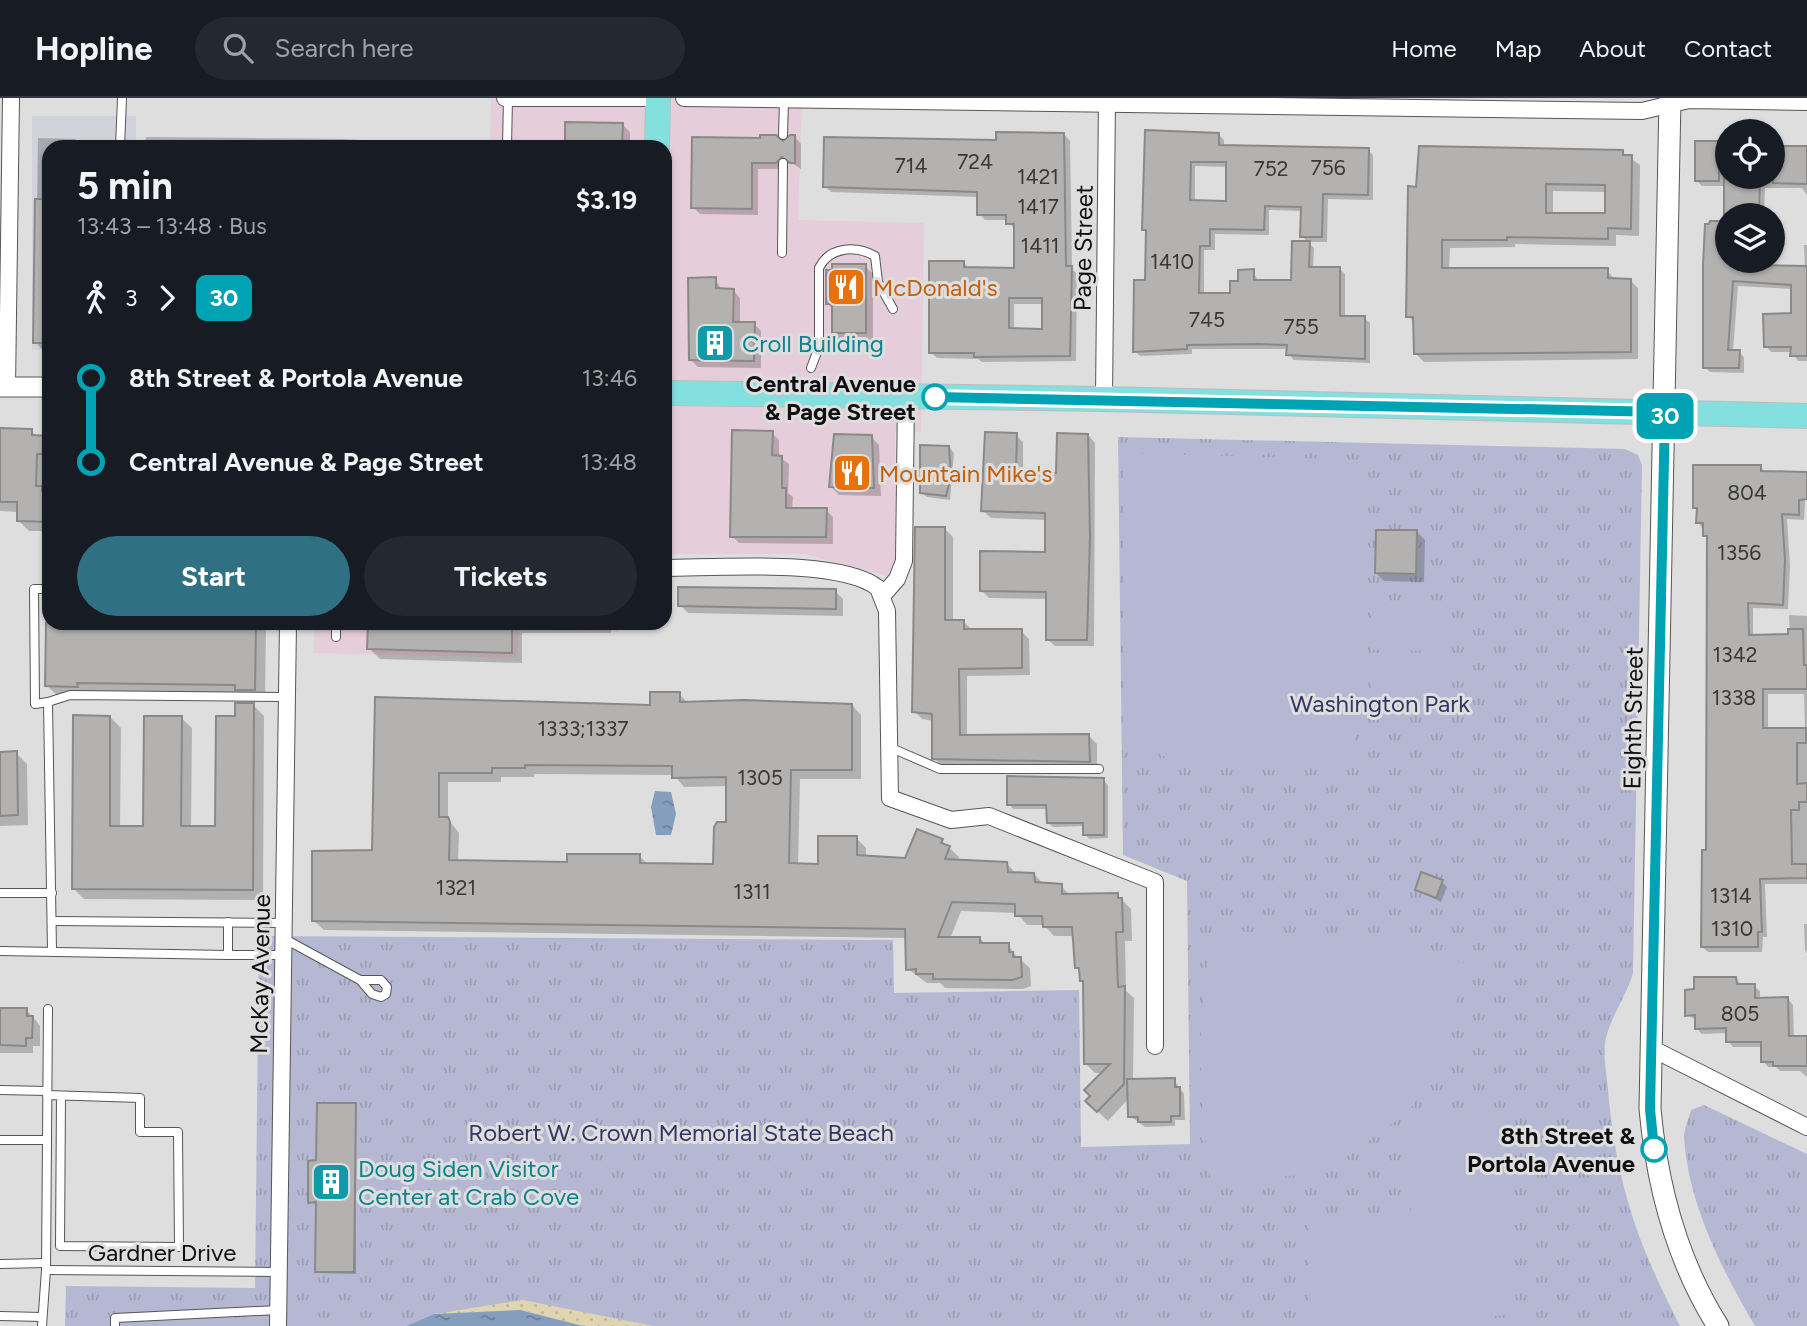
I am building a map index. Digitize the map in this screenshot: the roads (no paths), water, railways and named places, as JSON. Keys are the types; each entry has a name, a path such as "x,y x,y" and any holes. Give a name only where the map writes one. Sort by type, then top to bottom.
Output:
{"main road":[{"path":"657,140 658,98"},
{"name":"Eighth Street","path":"1670,102 1650,1109 1660,1178 1677,1244 1704,1304 1718,1326"},
{"path":"672,393 1807,416"}],"street":[{"path":"11,98 5,160 3,387 42,387"},
{"path":"506,98 644,98"},
{"path":"684,98 1107,101 1629,111 1648,111 1670,102 1689,100 1807,102"},
{"name":"Page Street","path":"1104,400 1107,101"},
{"path":"883,595 897,579 904,561 906,397"},
{"path":"672,568 824,570 869,580 883,595 887,611 890,797 951,820 989,816 1155,882 1155,1046"},
{"name":"McKay Avenue","path":"278,1318 288,630"},
{"path":"1651,1048 1807,1127"}],"lane":[{"path":"120,140 122,98"},
{"path":"506,98 507,140"},
{"path":"783,135 784,100"},
{"path":"782,253 783,163"},
{"path":"811,368 819,347 819,268 824,257 835,250 867,251 875,256 878,282 893,309"},
{"path":"42,589 34,589 35,704 70,695 286,697"},
{"path":"336,630 336,637"},
{"path":"48,702 52,951"},
{"path":"889,747 940,769 1099,769"},
{"path":"0,893 52,893"},
{"path":"53,920 228,922 283,930 360,980"},
{"path":"228,922 228,956"},
{"path":"0,951 283,955"},
{"path":"0,1316 42,1321 46,1267 48,1009"},
{"path":"0,1090 61,1096 141,1098 140,1132 178,1132 179,1247 60,1246 61,1096"},
{"path":"0,1140 47,1140"},
{"name":"Gardner Drive","path":"0,1264 279,1272"},
{"path":"115,1326 115,1318 278,1318"}],"water":[{"path":"655,791 671,792 676,814 671,835 656,835 651,807"},
{"path":"520,1310 583,1326 406,1326 434,1314"}],"place":[{"name":"McDonald's","path":"846,287"},
{"name":"Croll Building","path":"715,343"},
{"name":"Central Avenue & Page Street","path":"935,397"},
{"name":"Mountain Mike's","path":"852,473"},
{"name":"8th Street & Portola Avenue","path":"1654,1149"},
{"name":"Doug Siden Visitor Center at Crab Cove","path":"331,1182"}],"park label":[{"name":"Washington Park","path":"1380,703"},
{"name":"Robert W. Crown Memorial State Beach","path":"681,1132"}]}
